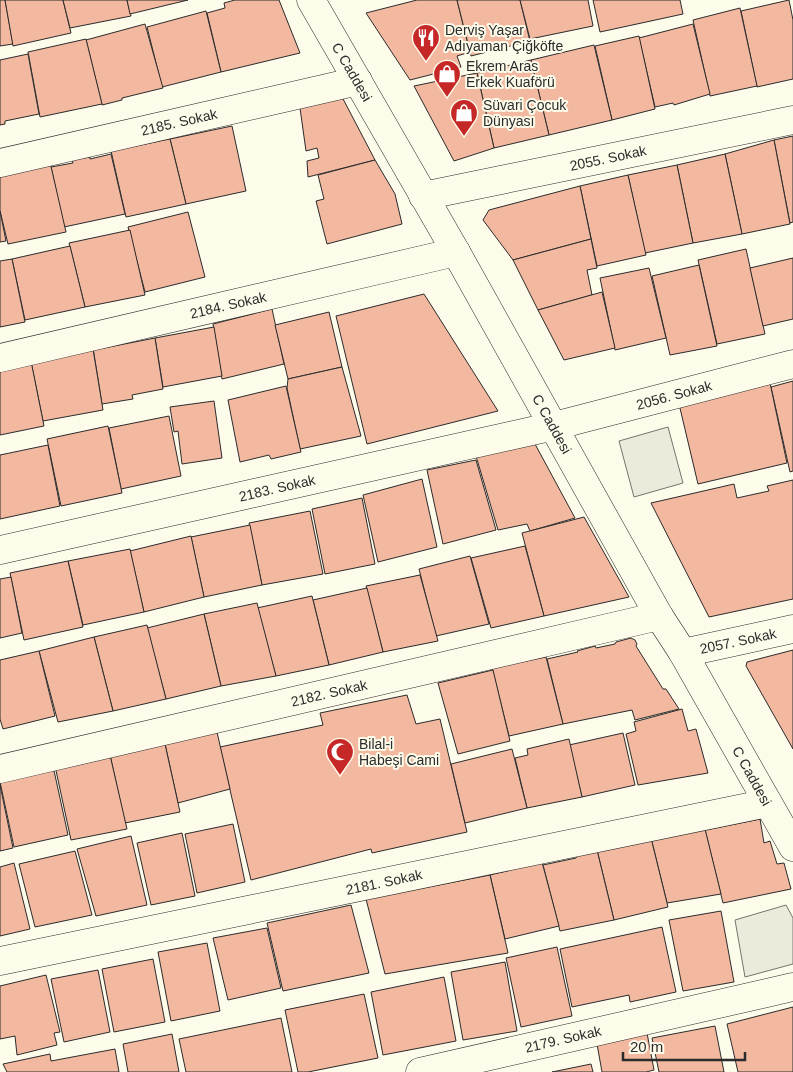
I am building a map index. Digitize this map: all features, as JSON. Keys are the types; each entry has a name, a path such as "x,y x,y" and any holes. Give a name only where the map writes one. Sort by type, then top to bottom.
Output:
{"street":[{"name":"C Caddesi","path":"311,0 456,252 659,616 683,653 793,847"},
{"name":"2185. Sokak","path":"0,162 358,81"},
{"name":"2055. Sokak","path":"423,196 793,120"},
{"name":"2184. Sokak","path":"0,358 456,252"},
{"name":"2056. Sokak","path":"554,426 793,364"},
{"name":"2183. Sokak","path":"0,550 554,426"},
{"name":"2182. Sokak","path":"0,769 659,616"},
{"name":"2057. Sokak","path":"683,653 793,630"},
{"name":"2181. Sokak","path":"0,961 768,803"},
{"name":"2179. Sokak","path":"420,1072 793,987"}],"shaded area":[{"path":"668,427 683,483 634,497 619,441"},
{"path":"786,905 793,918 793,964 745,977 735,920"}],"building":[{"path":"0,0 5,0 13,44 0,46"},
{"path":"5,0 63,0 71,33 13,46"},
{"path":"63,0 127,0 131,16 70,28"},
{"path":"127,0 188,0 130,14"},
{"path":"235,0 279,0 300,53 221,72 207,13 225,8 224,3"},
{"path":"417,0 457,0 470,52 457,56 461,67 410,80 366,13"},
{"path":"457,0 520,0 530,41 471,56"},
{"path":"520,0 588,0 593,26 530,39"},
{"path":"593,0 680,0 683,14 600,32"},
{"path":"789,0 793,20 793,79 757,87 741,11"},
{"path":"740,8 757,86 710,96 693,20"},
{"path":"206,11 221,72 162,87 147,27"},
{"path":"145,24 163,88 102,105 86,40"},
{"path":"693,24 710,94 674,105 673,103 655,107 639,38"},
{"path":"639,36 655,109 612,120 595,46"},
{"path":"86,39 102,104 40,117 28,52"},
{"path":"594,45 612,120 549,135 531,60"},
{"path":"28,54 39,114 5,121 5,124 0,125 0,60"},
{"path":"531,60 549,135 494,148 477,73"},
{"path":"477,73 494,148 454,161 414,86"},
{"path":"341,95 375,160 308,177 307,161 319,158 317,148 306,151 300,108"},
{"path":"232,126 246,191 186,204 170,139"},
{"path":"793,136 793,222 790,223 774,140"},
{"path":"170,139 186,204 126,217 111,151"},
{"path":"774,140 790,224 742,234 725,154"},
{"path":"111,154 125,214 64,227 51,167 73,163 72,160 90,157 90,159"},
{"path":"725,154 742,234 693,243 677,165"},
{"path":"375,160 395,194 402,224 327,244 316,201 324,199 318,175"},
{"path":"50,162 66,232 8,244 0,211 0,173"},
{"path":"677,165 693,243 645,253 628,175"},
{"path":"628,175 646,255 597,266 580,186"},
{"path":"580,186 591,239 513,260 483,220 489,210"},
{"path":"0,211 6,241 0,242"},
{"path":"188,212 205,277 145,292 128,227"},
{"path":"130,230 145,295 85,307 69,243"},
{"path":"591,239 597,268 587,270 592,295 538,310 513,260"},
{"path":"70,246 85,307 25,320 12,259"},
{"path":"746,249 765,334 717,344 698,260"},
{"path":"793,258 793,319 763,326 750,268"},
{"path":"12,259 25,322 0,327 0,261"},
{"path":"699,265 717,346 670,355 652,276"},
{"path":"649,268 666,338 615,350 600,278"},
{"path":"602,292 615,348 564,360 538,310"},
{"path":"424,294 498,411 367,444 336,316"},
{"path":"272,309 284,364 222,379 213,324"},
{"path":"329,312 342,367 288,379 275,325"},
{"path":"214,327 222,376 163,387 155,338"},
{"path":"155,338 163,389 132,395 133,399 102,404 93,348 104,348"},
{"path":"93,349 103,410 43,421 31,362"},
{"path":"31,361 44,426 0,435 0,367"},
{"path":"342,367 361,436 300,449 287,388 288,379"},
{"path":"793,381 793,471 790,472 771,387"},
{"path":"770,383 787,463 698,484 679,404"},
{"path":"286,386 301,452 271,459 269,455 240,462 228,400"},
{"path":"214,401 222,458 182,464 178,431 174,432 170,407"},
{"path":"169,416 181,476 121,489 109,428"},
{"path":"108,426 122,493 61,506 47,439"},
{"path":"535,444 575,518 530,531 527,524 498,530 476,456"},
{"path":"48,445 60,506 0,519 0,455"},
{"path":"476,460 496,530 443,544 427,470"},
{"path":"422,479 437,547 378,562 363,495"},
{"path":"793,480 793,599 709,617 651,503 734,484 737,498 769,491 767,486"},
{"path":"362,498 375,564 325,574 312,509"},
{"path":"310,511 323,574 262,585 249,523"},
{"path":"584,517 629,597 544,616 522,533"},
{"path":"250,525 262,585 204,597 191,537"},
{"path":"191,536 204,597 144,612 130,551"},
{"path":"525,546 544,616 491,628 471,558"},
{"path":"130,549 144,612 83,625 68,561"},
{"path":"470,556 489,624 436,636 419,569"},
{"path":"68,561 83,627 24,640 10,573"},
{"path":"420,575 438,641 383,652 366,586"},
{"path":"11,577 22,633 0,638 0,579"},
{"path":"367,588 383,652 329,665 313,600"},
{"path":"312,596 329,665 276,676 257,608"},
{"path":"257,603 276,676 221,686 204,614"},
{"path":"204,614 221,686 166,699 147,628"},
{"path":"147,625 166,699 113,711 94,637"},
{"path":"94,637 113,711 58,722 39,651"},
{"path":"631,638 635,640 636,646 663,689 666,689 679,709 635,720 632,710 563,724 547,659 595,646 596,648 615,644 616,642"},
{"path":"793,650 793,749 746,666 747,662"},
{"path":"39,651 55,716 3,729 0,719 0,660"},
{"path":"546,657 563,724 509,736 492,668"},
{"path":"493,670 510,741 458,754 438,683"},
{"name":"Bilal-i Habeşi Cami","path":"407,695 416,724 440,719 467,832 372,853 371,849 251,880 220,747 323,725 320,713"},
{"path":"682,709 688,731 696,729 708,773 638,785 626,734 636,731 634,722"},
{"path":"217,732 230,789 178,803 165,744"},
{"path":"623,733 635,785 582,797 569,745"},
{"path":"569,739 582,797 527,808 515,758 528,755 527,749"},
{"path":"165,744 180,812 125,823 110,755"},
{"path":"512,749 527,808 465,823 451,764"},
{"path":"110,755 127,829 71,840 55,766"},
{"path":"53,766 68,835 14,847 0,782"},
{"path":"0,785 13,848 0,851"},
{"path":"760,819 764,843 770,841 777,864 784,863 791,889 723,903 705,830"},
{"path":"233,824 245,882 197,893 185,834"},
{"path":"705,829 721,894 667,903 651,838"},
{"path":"182,833 195,896 151,905 137,843"},
{"path":"131,836 147,905 96,916 77,849"},
{"path":"651,838 668,907 614,920 597,850"},
{"path":"597,850 614,920 560,931 543,865 576,858 578,855"},
{"path":"75,851 92,915 35,927 19,864"},
{"path":"542,862 559,926 505,939 490,875"},
{"path":"14,863 30,929 0,936 0,867"},
{"path":"490,875 508,953 385,974 366,899"},
{"path":"351,905 369,973 283,991 267,923"},
{"path":"721,911 734,982 683,991 669,920"},
{"path":"662,927 676,992 630,1002 629,995 572,1007 560,949"},
{"path":"267,928 281,988 228,1000 213,938"},
{"path":"207,943 220,1011 171,1021 158,952"},
{"path":"557,947 572,1016 521,1027 506,958"},
{"path":"153,959 165,1022 114,1032 102,969"},
{"path":"505,962 517,1031 463,1040 451,972"},
{"path":"98,970 110,1032 64,1042 51,979"},
{"path":"46,975 60,1032 54,1033 57,1045 17,1055 15,1036 0,1039 0,986"},
{"path":"444,977 456,1041 383,1055 371,992"},
{"path":"364,994 378,1058 308,1072 298,1072 285,1010"},
{"path":"793,1007 793,1072 738,1072 727,1024"},
{"path":"281,1018 292,1072 186,1072 179,1039"},
{"path":"715,1026 724,1072 659,1072 652,1038"},
{"path":"647,1033 654,1070 646,1072 602,1072 597,1044"},
{"path":"172,1034 179,1072 128,1072 123,1044"},
{"path":"115,1049 119,1072 7,1072 3,1064 50,1054 51,1061"},
{"path":"591,1064 593,1072 552,1072"}],"place":[{"name":"Derviş Yaşar Adıyaman Çiğköfte","path":"426,62"},
{"name":"Ekrem Aras Erkek Kuaförü","path":"447,98"},
{"name":"Süvari Çocuk Dünyası","path":"464,137"},
{"name":"Bilal-i Habeşi Cami","path":"340,776"}]}
